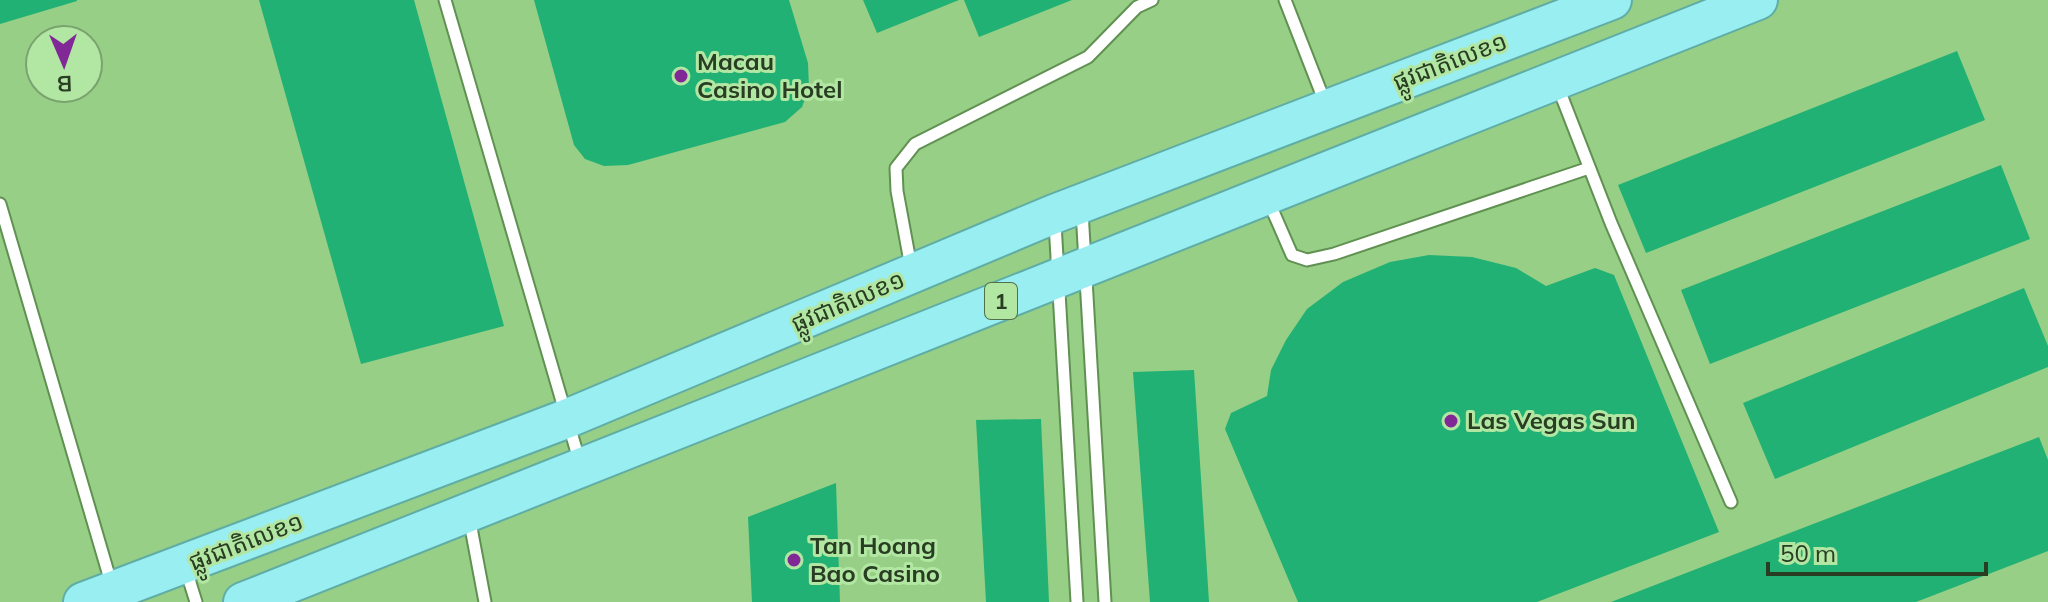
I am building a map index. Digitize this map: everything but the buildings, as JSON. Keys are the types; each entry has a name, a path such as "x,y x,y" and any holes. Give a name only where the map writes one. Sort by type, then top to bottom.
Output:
{"highway":[{"name":"ផ្លូវជាតិលេខ១","path":"98,596 566,419 1068,209 1612,0"},
{"name":"1","path":"243,602 1758,0"}],"lane":[{"path":"445,0 581,468"},
{"path":"912,275 897,191 896,168 915,144 1088,57 1137,7 1152,0"},
{"path":"1285,0 1328,109"},
{"path":"1556,82 1589,168 1731,502"},
{"path":"1266,196 1292,255 1307,260 1334,254 1589,168"},
{"path":"0,204 98,596"},
{"path":"1068,209 1077,602"},
{"path":"1068,209 1071,273 1105,602"},
{"path":"468,513 485,602"},
{"path":"184,566 196,602"}],"shaded area":[{"path":"0,0 2048,0 2048,602 0,602"}],"place":[{"name":"Macau Casino Hotel","path":"681,76"},
{"name":"Las Vegas Sun","path":"1451,421"},
{"name":"Tan Hoang Bao Casino","path":"794,560"}]}
